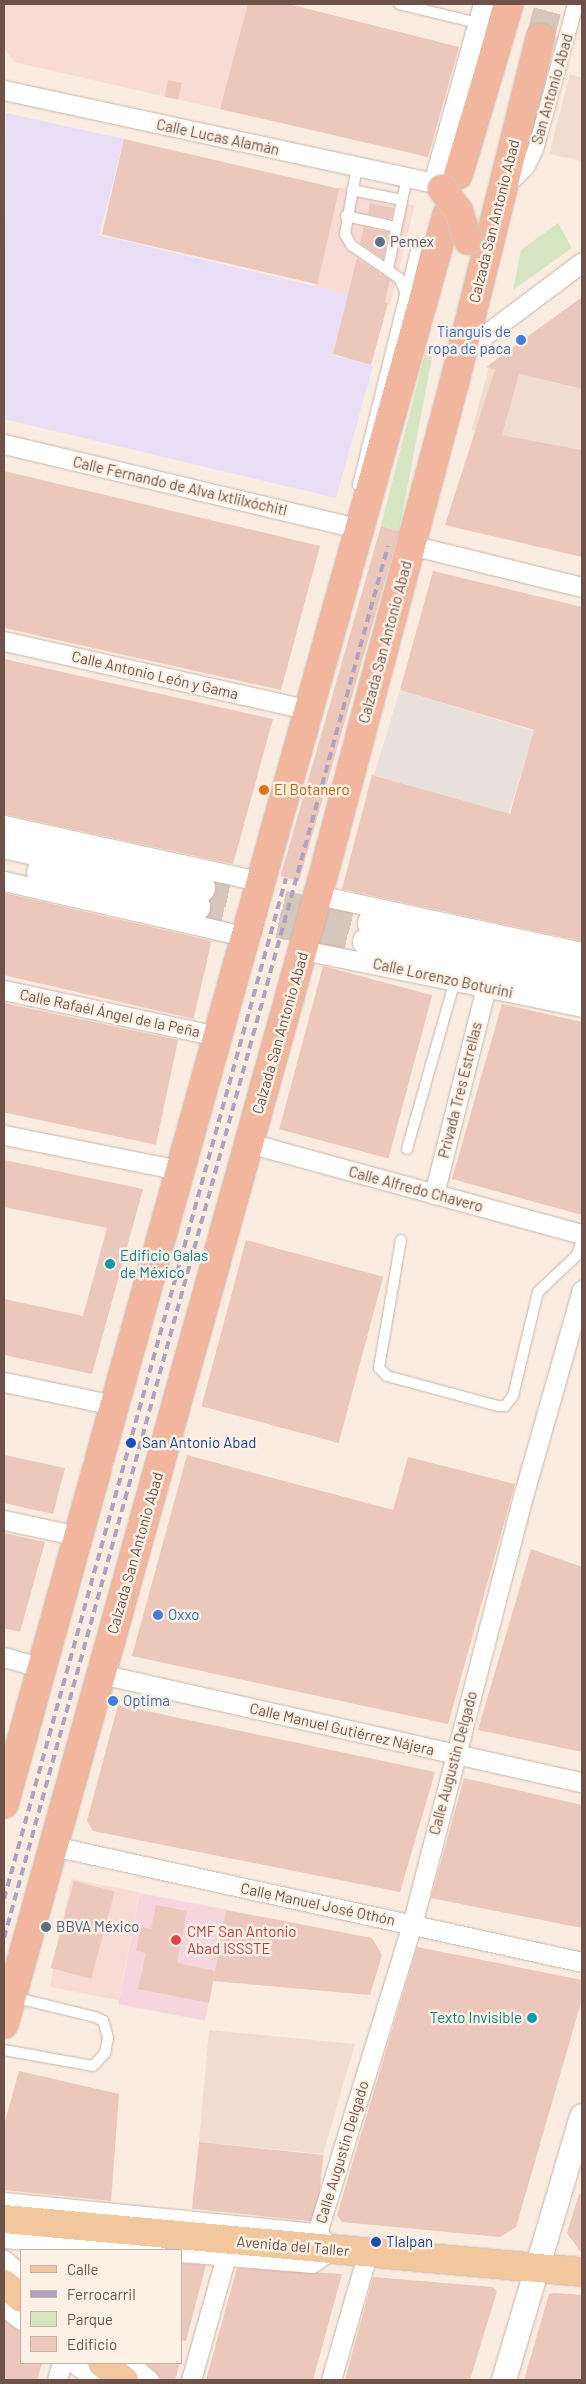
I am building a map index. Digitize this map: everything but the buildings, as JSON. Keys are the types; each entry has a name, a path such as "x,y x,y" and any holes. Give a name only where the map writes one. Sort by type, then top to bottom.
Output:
{"highway":[{"path":"4,1804 357,528 437,188 509,4"},
{"name":"Calzada San Antonio Abad","path":"4,2024 318,895 454,384 540,38"},
{"path":"437,188 459,211 468,241 446,338 445,353 454,384"}],"main road":[{"path":"4,844 198,897 4,863"},
{"name":"Calle Lorenzo Boturini","path":"582,966 369,933 582,988"},
{"name":"Avenida del Taller","path":"4,2219 324,2241 368,2252 582,2272"},
{"path":"4,2284 20,2297"},
{"path":"103,2364 124,2380"}],"street":[{"path":"437,188 483,4"},
{"name":"San Antonio Abad","path":"501,193 526,168 535,150 575,4"},
{"name":"Calle Lucas Alamán","path":"4,90 357,167 437,188"},
{"path":"461,353 582,262"},
{"name":"Calle Fernando de Alva Ixtlilxóchitl","path":"4,444 357,528"},
{"path":"411,545 582,587"},
{"name":"Calle Antonio León y Gama","path":"4,641 306,709"},
{"path":"4,825 259,881"},
{"path":"4,881 244,936"},
{"path":"318,895 582,952"},
{"name":"Calle Lorenzo Boturini","path":"303,950 582,1007"},
{"name":"Privada Tres Estrellas","path":"434,1194 486,987"},
{"name":"Calle Rafaél Ángel de la Peña","path":"4,990 216,1036"},
{"path":"4,1135 179,1170"},
{"name":"Calle Alfredo Chavero","path":"249,1144 582,1234"},
{"name":"Calle Augustin Delgado","path":"324,2241 412,1925 524,1493 582,1290"},
{"path":"4,1382 114,1405"},
{"path":"4,1520 78,1536"},
{"path":"4,1657 42,1668"},
{"name":"Calle Manuel Gutiérrez Nájera","path":"101,1674 582,1782"},
{"name":"Calle Manuel José Othón","path":"53,1846 582,1962"},
{"path":"504,2380 582,2117"},
{"path":"4,2202 324,2241 312,2263 182,2252"},
{"path":"4,2238 143,2249"},
{"path":"331,2380 368,2252"},
{"path":"191,2380 226,2256"},
{"path":"4,2260 20,2274"},
{"path":"4,2306 20,2319"},
{"path":"57,2380 62,2364"},
{"path":"75,2364 96,2380"},
{"path":"129,2364 149,2380"}],"lane":[{"path":"400,4 478,23"},
{"path":"357,167 346,216 345,234 351,245 388,268 400,278 405,291"},
{"path":"352,190 402,200 437,188"},
{"path":"388,268 402,200"},
{"path":"346,216 396,227"},
{"path":"357,528 355,497 418,243"},
{"path":"407,1149 455,980"},
{"path":"401,1240 379,1368 387,1376 498,1406 505,1406 513,1396 538,1292 576,1255 582,1240"},
{"path":"4,2050 93,2066 105,2053 108,2038 108,2028 95,2017 11,1996"}],"shaded area":[{"path":"4,4 270,4 241,114 14,62 4,48"},
{"path":"570,74 582,78 582,161 549,154"},
{"path":"6,113 124,139 99,235 348,294 333,355 373,366 336,498 4,419"},
{"path":"339,187 415,206 390,305 314,286"},
{"path":"489,367 582,389 582,450 472,430"},
{"path":"400,690 534,731 508,816 374,775"},
{"path":"71,1879 140,1892 119,2000 50,1987"},
{"name":"CMF San Antonio Abad ISSSTE","path":"140,1893 226,1910 205,2021 118,2004"},
{"path":"209,2030 355,2044 323,2154 199,2142"}],"green space":[{"path":"558,223 572,248 513,290 521,250"},
{"path":"427,345 434,347 399,531 381,526"}],"tunnel":[{"path":"540,38 549,4"},
{"path":"201,888 372,923"},
{"path":"196,907 367,942"}],"railway":[{"path":"4,1938 388,546"},
{"path":"4,1899 286,878"}],"place":[{"name":"Pemex","path":"380,242"},
{"name":"Tianguis de ropa de paca","path":"521,340"},
{"name":"El Botanero","path":"264,790"},
{"name":"Edificio Galas de México","path":"110,1264"},
{"name":"San Antonio Abad","path":"131,1443"},
{"name":"Oxxo","path":"158,1615"},
{"name":"Optima","path":"113,1701"},
{"name":"BBVA México","path":"46,1927"},
{"name":"CMF San Antonio Abad ISSSTE","path":"176,1940"},
{"name":"Texto Invisible","path":"532,2018"},
{"name":"Tlalpan","path":"376,2242"}]}
